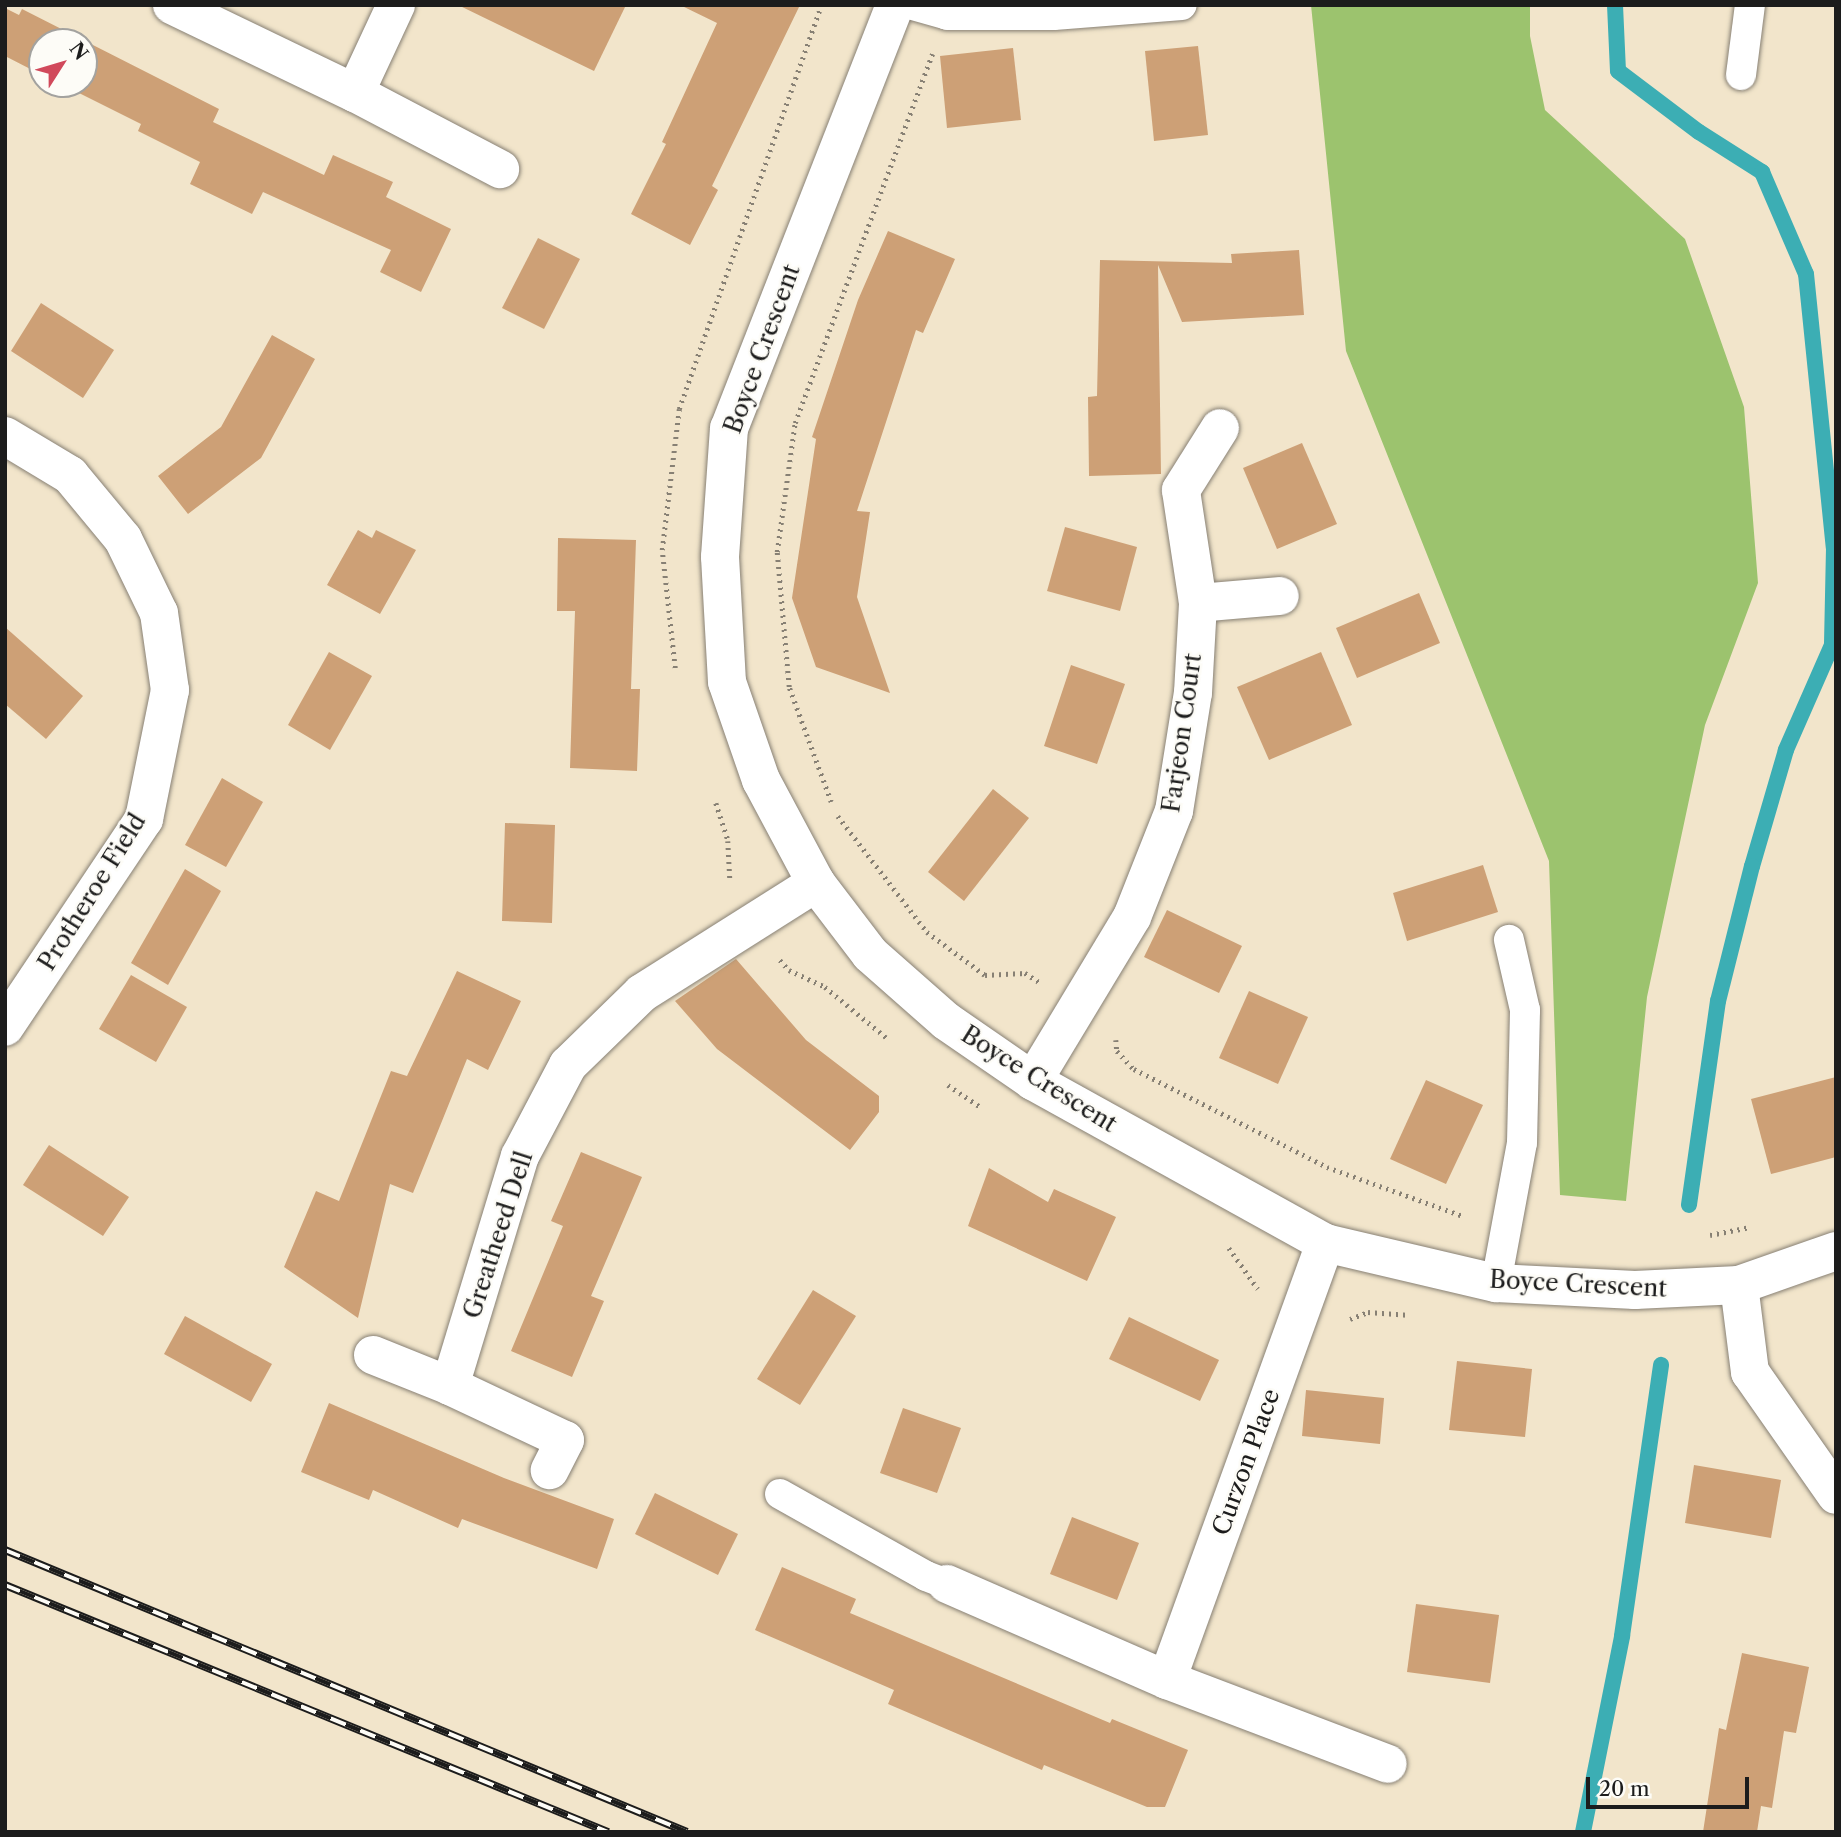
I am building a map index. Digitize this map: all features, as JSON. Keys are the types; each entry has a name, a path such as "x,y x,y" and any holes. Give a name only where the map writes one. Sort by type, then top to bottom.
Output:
{"street":[{"path":"172,5 355,93 500,169"},
{"path":"355,93 396,5"},
{"name":"Boyce Crescent","path":"895,5 729,428 719,557 727,682 761,780 816,883 870,954 946,1021 1033,1081 1325,1243 1496,1283 1635,1290 1739,1284 1836,1251"},
{"name":"Farjeon Court","path":"1033,1081 1075,1007 1132,917 1174,811 1193,693 1198,603 1181,490 1220,428"},
{"name":"Protheroe Field","path":"5,436 70,475 123,539 159,613 170,690 144,820 5,1027"},
{"path":"1198,603 1280,596"},
{"name":"Greatheed Dell","path":"450,1386 520,1156 568,1065 642,993 816,883"},
{"name":"Curzon Place","path":"1167,1680 1325,1243"},
{"path":"1739,1284 1750,1371 1836,1495"},
{"path":"373,1355 450,1386 565,1440 550,1470"},
{"path":"947,1584 1167,1680 1388,1764"}],"lane":[{"path":"913,5 947,15 1054,15 1182,5"},
{"path":"1741,75 1750,5"},
{"path":"1496,1283 1508,1232 1522,1143 1525,1010 1509,940"},
{"path":"780,1494 926,1576 947,1584"}],"path":[{"path":"947,15 795,423 776,552 789,687 834,811 927,932 985,975 1025,973 1075,1007 1114,1024 1117,1051 1133,1069 1327,1167 1508,1232"},
{"path":"1708,1236 1757,1226"}],"green space":[{"path":"1311,5 1530,5 1530,36 1545,110 1685,239 1744,407 1758,583 1705,725 1647,997 1626,1201 1560,1195 1549,861 1346,351"}],"building":[{"path":"458,5 626,5 594,71"},
{"path":"680,5 800,5 712,186 718,190 690,245 631,214 666,144 662,142 717,23"},
{"path":"5,8 19,15 22,9 59,28 28,28 28,68 5,56"},
{"path":"1198,46 1208,135 1154,141 1145,51"},
{"path":"98,48 219,109 213,122 324,175 333,155 393,182 386,197 451,229 421,292 380,272 391,250 263,192 252,214 190,184 200,162 138,131 141,124 89,98 98,98"},
{"path":"1013,48 1021,120 947,128 940,56"},
{"path":"888,231 955,259 923,333 916,330 857,511 870,512 857,597 890,693 816,667 792,598 816,439 812,437 858,300"},
{"path":"538,238 580,259 544,329 502,308"},
{"path":"1299,250 1304,315 1182,322 1158,265 1161,474 1089,476 1088,397 1097,396 1100,260 1232,263 1231,254"},
{"path":"41,303 114,350 83,398 11,351"},
{"path":"272,335 315,359 261,458 188,514 158,476 221,427"},
{"path":"1302,443 1337,524 1277,549 1243,468"},
{"path":"1065,527 1137,547 1120,611 1047,591"},
{"path":"358,530 372,538 376,530 416,550 380,614 327,585"},
{"path":"558,538 636,540 631,689 640,689 637,771 570,768 575,611 557,611"},
{"path":"1419,593 1440,643 1357,678 1336,628"},
{"path":"5,627 83,696 46,739 5,704"},
{"path":"329,652 372,676 330,750 288,725"},
{"path":"1321,652 1352,725 1269,760 1237,687"},
{"path":"1071,665 1125,684 1097,764 1044,746"},
{"path":"222,778 263,802 226,867 185,845"},
{"path":"993,789 1029,818 964,901 928,872"},
{"path":"505,823 555,825 552,923 502,921"},
{"path":"1483,865 1498,912 1407,941 1393,893"},
{"path":"185,869 221,891 168,985 131,963"},
{"path":"1167,910 1242,946 1219,993 1144,957"},
{"path":"736,959 806,1040 879,1096 879,1112 850,1150 717,1049 675,1001"},
{"path":"457,971 521,1001 488,1070 467,1059 413,1193 390,1184 358,1318 284,1267 316,1191 339,1201 391,1071 407,1076"},
{"path":"131,975 187,1007 156,1062 99,1029"},
{"path":"1249,991 1308,1017 1278,1084 1219,1058"},
{"path":"1836,1077 1836,1157 1771,1174 1751,1099"},
{"path":"1426,1080 1483,1105 1446,1184 1390,1159"},
{"path":"49,1145 129,1197 103,1236 23,1185"},
{"path":"581,1152 642,1177 591,1296 604,1301 572,1377 511,1351 563,1226 551,1221"},
{"path":"989,1168 1048,1202 1054,1189 1116,1217 1087,1281 968,1226"},
{"path":"813,1290 856,1316 800,1405 757,1379"},
{"path":"185,1316 272,1364 251,1402 164,1354"},
{"path":"1129,1317 1219,1360 1200,1401 1109,1359"},
{"path":"1457,1361 1532,1369 1525,1437 1449,1430"},
{"path":"1306,1390 1384,1398 1380,1444 1302,1436"},
{"path":"329,1403 504,1478 614,1519 597,1569 462,1519 458,1528 373,1490 369,1500 301,1472"},
{"path":"903,1408 961,1428 937,1493 880,1473"},
{"path":"1694,1465 1781,1480 1771,1538 1685,1523"},
{"path":"655,1493 738,1534 718,1575 635,1534"},
{"path":"1072,1517 1139,1543 1117,1600 1050,1574"},
{"path":"782,1567 856,1599 850,1613 1110,1723 1112,1719 1188,1750 1165,1807 1147,1807 1044,1765 1042,1770 888,1704 894,1690 755,1630"},
{"path":"1416,1604 1499,1615 1490,1683 1407,1672"},
{"path":"1742,1653 1809,1667 1796,1733 1784,1731 1772,1808 1761,1806 1757,1832 1703,1832 1719,1728 1726,1730"}],"waterway":[{"path":"1615,5 1618,71 1699,132 1762,172 1806,274 1834,548 1832,645 1786,750 1752,866 1718,1001 1689,1205"},
{"path":"1583,1832 1622,1636 1661,1365"}],"railway":[{"path":"5,1550 687,1832"},
{"path":"5,1585 608,1832"}]}
